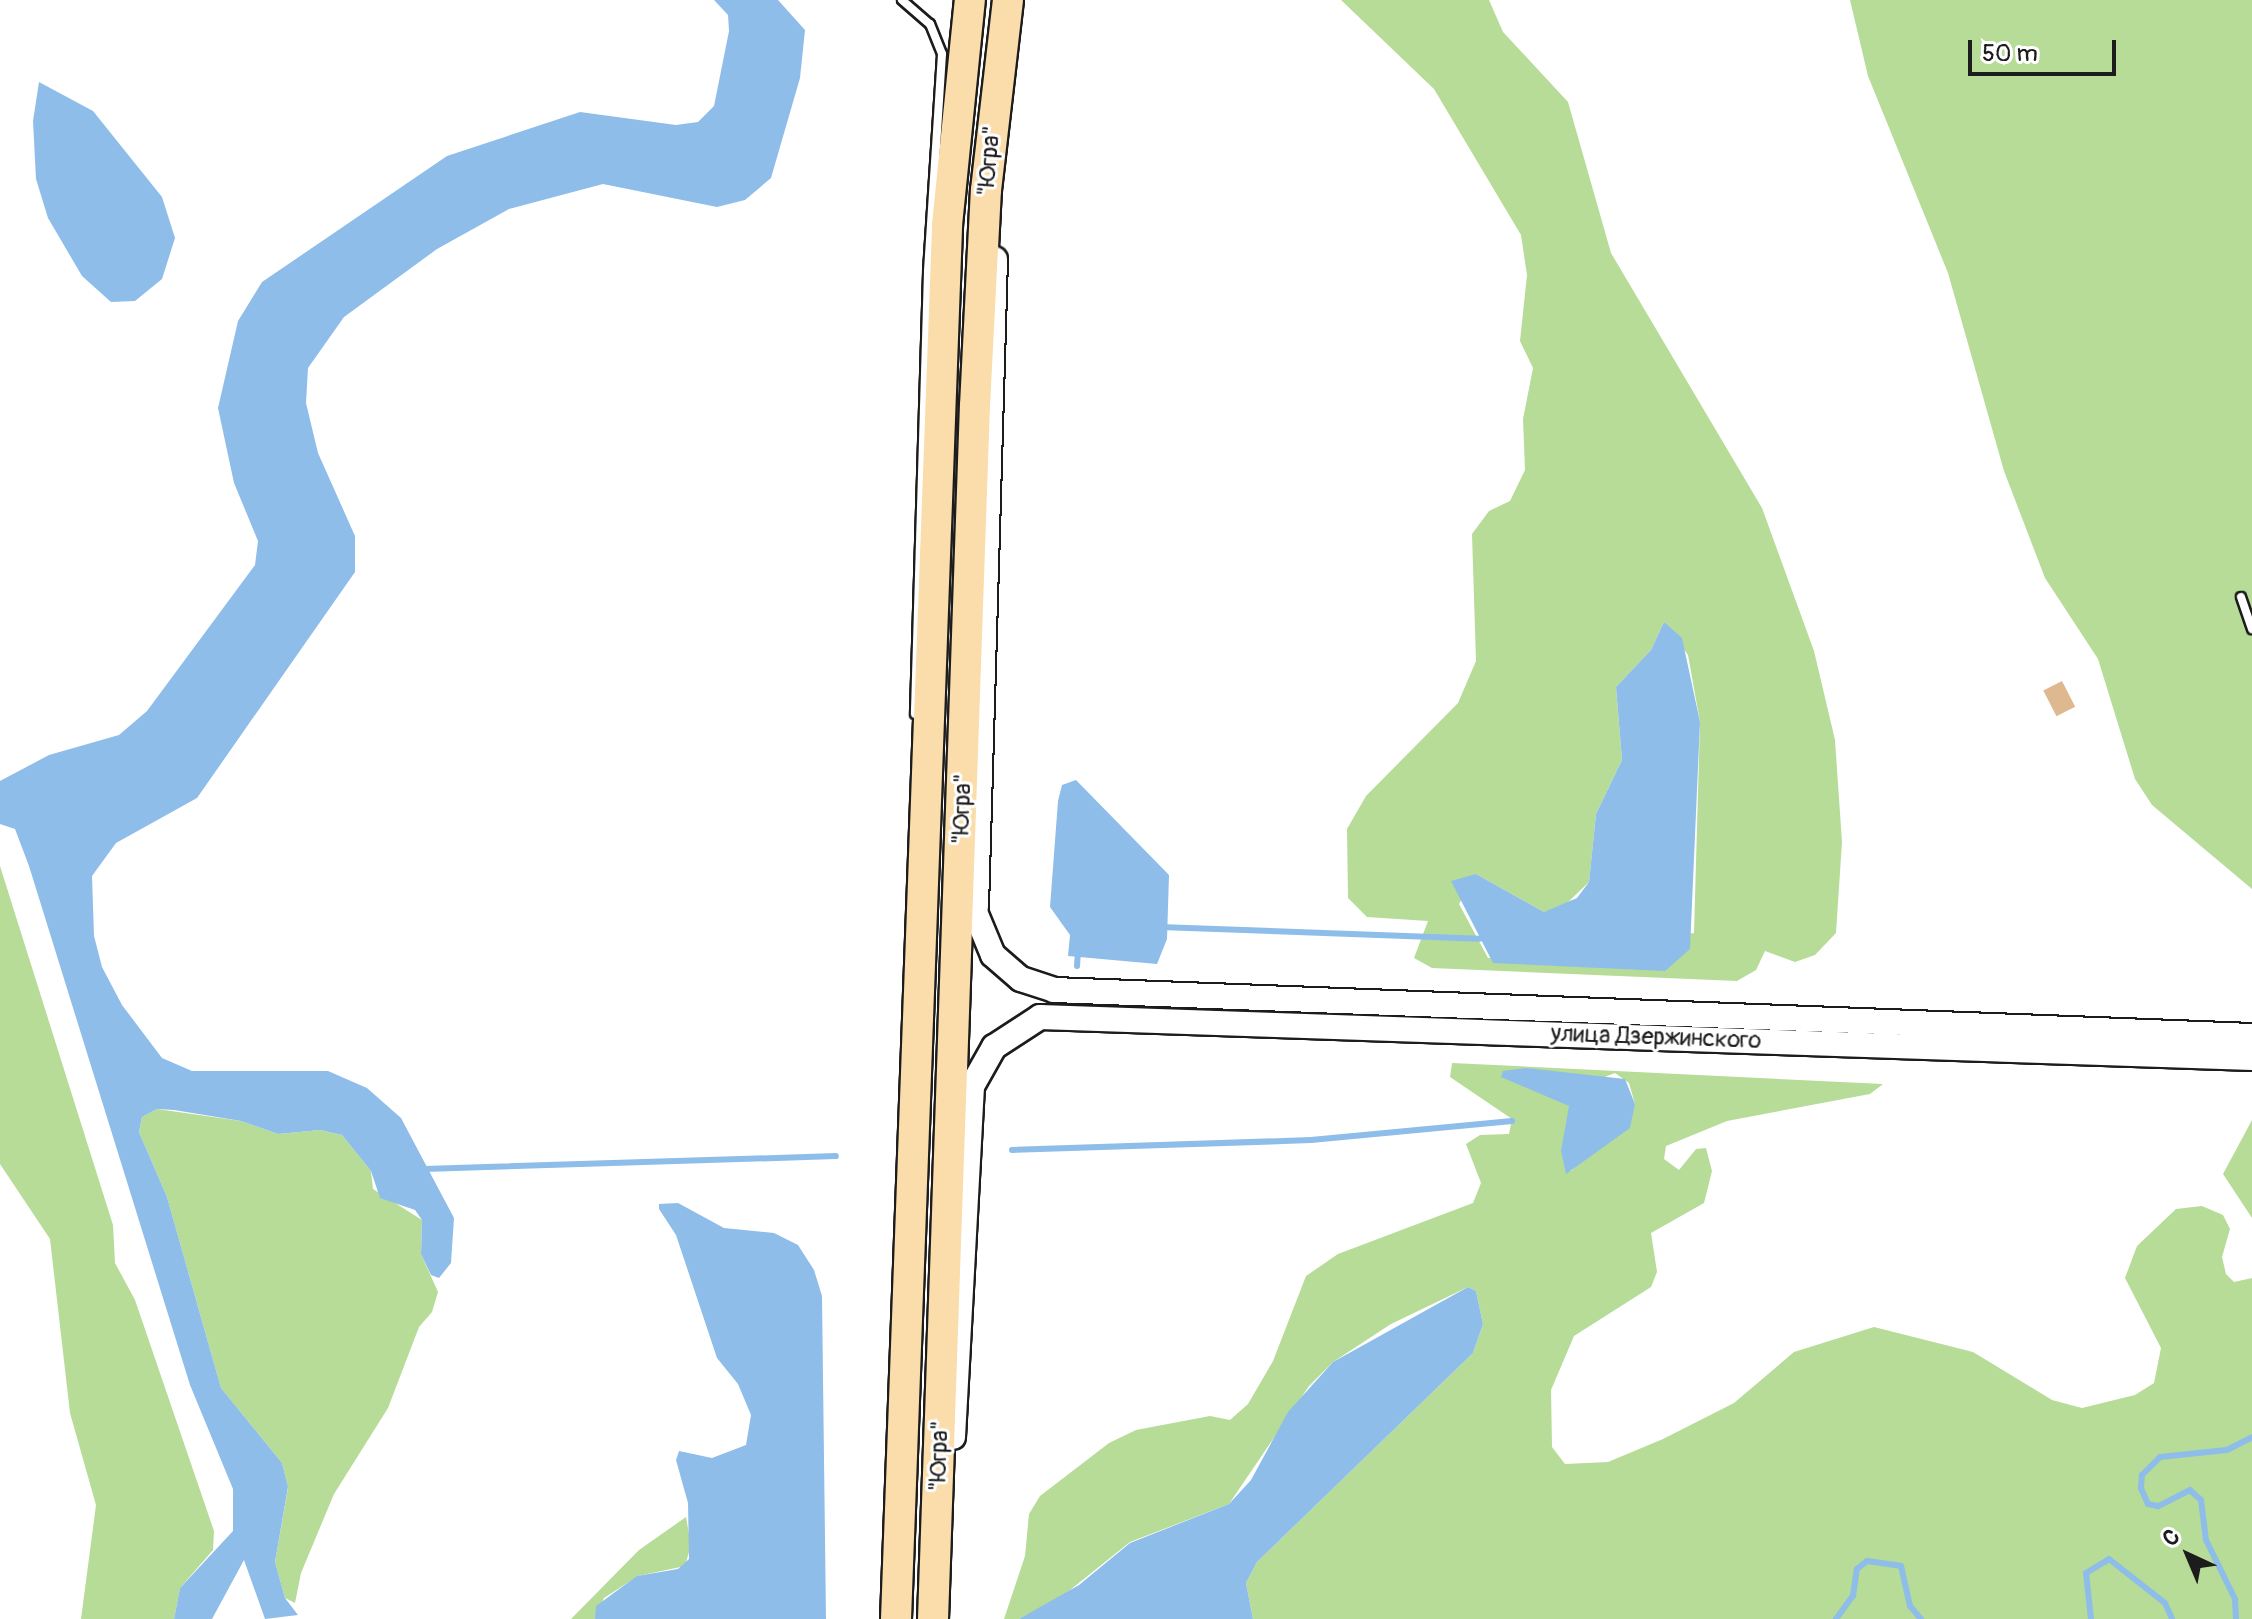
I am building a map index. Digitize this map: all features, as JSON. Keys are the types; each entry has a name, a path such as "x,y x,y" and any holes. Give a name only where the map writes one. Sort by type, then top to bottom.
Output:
{"highway":[{"name":"\"Югра\"","path":"896,1619 947,225 970,0"},
{"name":"\"Югра\"","path":"934,1619 988,166 1008,0"}],"street":[{"path":"976,924 996,310 988,166"},
{"name":"улица Дзержинского","path":"960,875 976,924 993,955 1013,974 1061,990 2252,1036"},
{"name":"улица Дзержинского","path":"977,1070 1018,1027 1059,1016 2252,1058"},
{"path":"951,1126 977,1070"},
{"path":"934,1619 960,1353 969,1108 977,1070"}],"lane":[{"path":"902,0 930,24 942,54 913,654 923,906"},
{"path":"2241,597 2252,629"}],"green space":[{"path":"1341,0 1489,0 1503,32 1568,102 1611,253 1762,508 1814,651 1835,740 1842,842 1836,933 1815,955 1795,962 1765,951 1756,970 1737,981 1432,968 1414,958 1428,921 1367,917 1348,898 1347,829 1366,796 1458,703 1476,661 1472,534 1489,511 1510,501 1525,470 1523,419 1533,368 1520,341 1527,275 1521,235 1434,89","holes":["1664,622 1688,655 1700,722 1694,933 1488,958 1459,904 1476,874 1544,912 1562,908 1589,882 1596,814 1622,760 1616,687 1651,650"]},
{"path":"1850,0 2252,0 2252,889 2152,805 2135,779 2098,659 2045,578 2004,471 1948,273 1868,76"},
{"path":"0,866 113,1225 115,1263 135,1300 214,1531 213,1550 180,1588 174,1619 81,1619 96,1505 70,1413 50,1239 0,1164"},
{"path":"1452,1063 1883,1084 1870,1094 1727,1121 1666,1146 1664,1159 1679,1170 1696,1149 1706,1148 1712,1171 1704,1203 1651,1233 1657,1272 1651,1287 1574,1336 1551,1390 1552,1447 1565,1464 1608,1462 1663,1439 1734,1403 1794,1352 1874,1327 1973,1352 2052,1400 2082,1408 2135,1395 2154,1383 2161,1348 2125,1278 2137,1246 2176,1209 2202,1206 2223,1215 2230,1229 2222,1257 2226,1274 2234,1282 2252,1278 2252,1619 1253,1619 1246,1583 1257,1562 1473,1353 1483,1324 1476,1291 1468,1287 1391,1324 1333,1362 1309,1386 1229,1504 1130,1542 1060,1598 1019,1619 1004,1619 1025,1556 1029,1514 1040,1496 1109,1443 1136,1430 1210,1416 1230,1420 1248,1404 1273,1361 1306,1276 1338,1254 1473,1203 1481,1183 1466,1144 1480,1135 1509,1134 1512,1119 1450,1077","holes":["1615,1073 1629,1083 1635,1104 1571,1171 1569,1106 1556,1096"]},
{"path":"157,1109 241,1121 278,1134 320,1130 342,1135 371,1171 373,1189 422,1220 421,1254 438,1292 432,1312 419,1327 388,1408 334,1494 301,1573 295,1603 285,1598 275,1562 288,1488 282,1463 221,1388 167,1197 139,1132 142,1117"},
{"path":"2252,1120 2252,1218 2223,1174"},
{"path":"686,1517 691,1545 685,1566 638,1576 604,1598 595,1619 571,1619 639,1550"}],"water":[{"path":"714,0 778,0 805,30 800,78 771,178 745,200 717,207 603,184 509,209 437,249 344,317 308,368 306,403 318,453 355,536 355,572 197,798 116,843 92,876 94,936 102,967 122,1005 162,1058 192,1071 328,1071 367,1088 401,1118 454,1218 451,1263 439,1278 431,1275 421,1254 422,1220 415,1210 380,1198 371,1171 342,1135 320,1130 278,1134 241,1121 174,1110 157,1109 142,1117 139,1132 167,1197 221,1388 282,1463 288,1487 275,1562 285,1598 298,1615 265,1619 244,1560 212,1619 174,1619 180,1588 233,1531 233,1489 190,1385 29,866 15,829 0,824 0,781 49,755 119,735 147,711 255,565 258,541 234,483 218,408 238,321 262,282 447,156 580,112 676,125 698,122 714,106 729,31 728,15"},
{"path":"39,82 93,111 162,197 175,238 162,279 135,301 111,302 82,276 48,218 36,179 33,121"},
{"path":"1664,622 1682,638 1700,722 1690,949 1665,971 1493,963 1451,881 1476,874 1544,912 1577,898 1589,882 1596,814 1622,760 1616,687 1651,650"},
{"path":"1076,780 1169,875 1167,939 1157,964 1068,956 1070,935 1050,907 1058,801 1062,785"},
{"path":"1526,1068 1625,1079 1635,1104 1630,1128 1566,1174 1561,1151 1569,1106 1501,1077 1503,1071"},
{"path":"678,1203 724,1228 774,1233 798,1245 814,1270 822,1296 826,1619 595,1619 596,1606 637,1576 678,1569 689,1559 688,1503 676,1460 679,1451 712,1458 746,1445 751,1415 738,1384 717,1358 676,1235 659,1209 659,1204"},
{"path":"1468,1287 1476,1291 1483,1324 1473,1353 1257,1562 1246,1583 1253,1619 1019,1619 1079,1585 1130,1543 1229,1504 1251,1480 1288,1412 1333,1362"}],"building":[{"path":"2062,681 2075,707 2056,716 2043,691"}],"waterway":[{"path":"1160,927 1480,939"},
{"path":"1077,966 1078,953"},
{"path":"1012,1150 1311,1140 1512,1121"},
{"path":"424,1169 836,1156"},
{"path":"2236,1619 2235,1599 2206,1540 2201,1500 2190,1490 2158,1506 2148,1504 2141,1488 2142,1475 2160,1457 2227,1450 2252,1437"},
{"path":"2091,1619 2086,1573 2109,1559 2165,1603 2172,1619"},
{"path":"1836,1619 1853,1596 1857,1569 1867,1561 1901,1566 1910,1606 1921,1619"}]}
